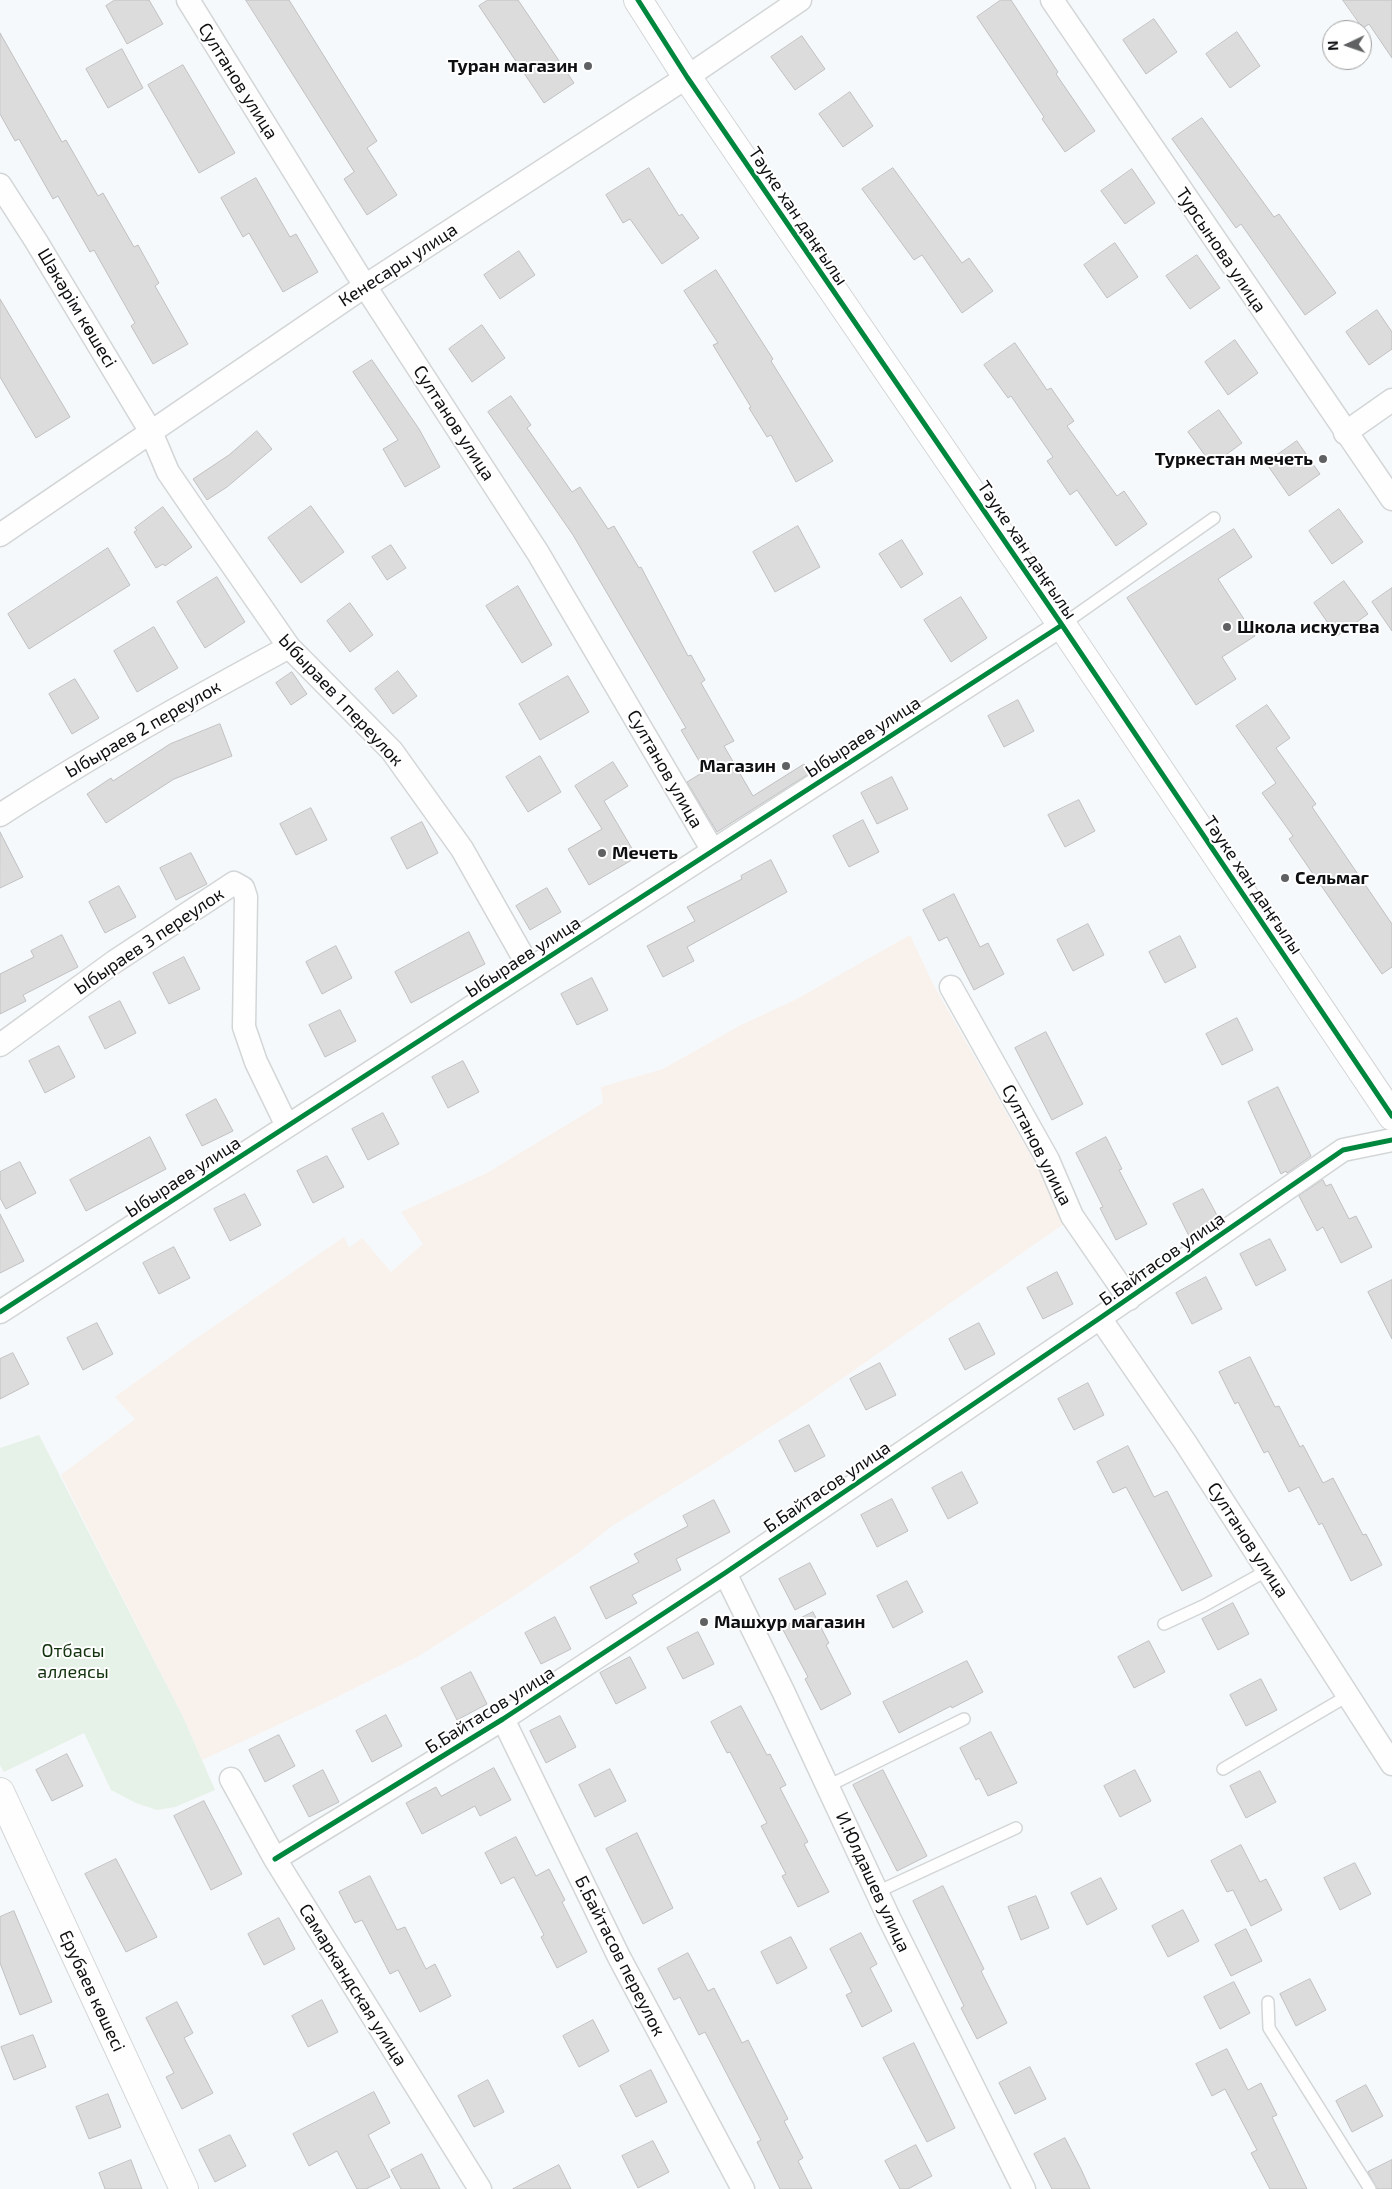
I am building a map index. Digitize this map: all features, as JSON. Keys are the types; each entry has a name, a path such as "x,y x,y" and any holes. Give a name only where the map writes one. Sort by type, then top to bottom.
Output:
{"street":[{"name":"Султанов улица","path":"188,0 365,286 538,553 713,851"},
{"name":"Тәуке хан даңғылы","path":"638,0 687,77 1062,625 1392,1116"},
{"name":"Кенесары улица","path":"0,535 365,286 687,77 800,0"},
{"name":"Турсынова улица","path":"1052,0 1345,433 1392,499"},
{"name":"Шәкәрім көшесі","path":"0,185 36,241 151,432"},
{"path":"1345,433 1392,400"},
{"name":"Ыбыраев 1 переулок","path":"151,432 168,472 289,647 392,751 462,849 530,969"},
{"name":"Ыбыраев улица","path":"0,1312 1062,625"},
{"name":"Ыбыраев 2 переулок","path":"0,815 62,775 175,709 289,647"},
{"name":"Ыбыраев 3 переулок","path":"0,1045 114,962 234,883 243,888 246,897 244,1027 256,1062 287,1126"},
{"name":"Султанов улица","path":"951,987 1048,1160 1072,1216 1128,1299"},
{"name":"Б.Байтасов улица","path":"275,1858 503,1719 725,1573 1128,1299 1343,1150 1392,1140"},
{"name":"Султанов улица","path":"1100,1318 1185,1442 1392,1764"},
{"name":"И.Юлдашев улица","path":"725,1573 877,1892 1024,2189"},
{"name":"Б.Байтасов переулок","path":"503,1719 619,1958 744,2189"},
{"name":"Самаркандская улица","path":"231,1779 275,1858 480,2189"},
{"name":"Ерубаев көшесі","path":"0,1792 184,2189"}],"lane":[{"path":"1062,625 1214,518"},
{"path":"1164,1624 1205,1605 1268,1570"},
{"path":"1223,1770 1349,1695"},
{"path":"828,1786 964,1719"},
{"path":"877,1892 1016,1828"},
{"path":"1268,2002 1269,2028 1370,2189"}],"shaded area":[{"path":"910,935 933,984 1068,1221 804,1405 612,1526 578,1553 517,1594 417,1657 327,1702 202,1760 183,1717 61,1475 135,1419 115,1397 344,1237 349,1248 362,1238 391,1272 423,1244 401,1212 487,1173 603,1103 601,1087 663,1069 741,1025 797,999"}],"green space":[{"name":"Отбасы аллеясы","path":"39,1435 183,1717 215,1790 175,1807 157,1810 136,1803 111,1790 84,1733 4,1772 0,1765 0,1448"}],"building":[{"path":"115,0 149,0 163,24 127,44 106,6"},
{"path":"246,0 289,0 377,141 367,148 397,195 367,215 344,179 354,172"},
{"path":"488,0 518,0 574,83 544,103 479,6"},
{"path":"1001,0 1011,0 1058,72 1056,74 1095,131 1065,152 1042,119 1044,117 977,17"},
{"path":"1343,0 1392,0 1392,58 1372,28 1372,20 1357,20"},
{"path":"1154,19 1177,52 1146,74 1123,40"},
{"path":"1237,32 1260,66 1230,88 1206,54"},
{"path":"0,33 62,142 66,140 98,196 103,193 134,247 138,245 159,283 155,286 188,344 153,364 131,326 135,323 94,250 90,252 58,196 53,199 19,139 15,141 0,114"},
{"path":"802,36 825,69 795,90 771,57"},
{"path":"122,49 143,88 108,108 86,69"},
{"path":"183,65 235,153 199,173 148,85"},
{"path":"850,92 873,126 843,147 819,114"},
{"path":"1202,118 1274,217 1279,214 1336,293 1305,315 1241,224 1236,228 1172,139"},
{"path":"649,168 679,216 682,214 699,238 662,264 630,219 623,223 606,195"},
{"path":"893,168 962,263 969,258 993,291 962,313 922,255 914,260 862,189"},
{"path":"1132,169 1155,203 1125,224 1101,191"},
{"path":"256,178 290,237 296,234 318,272 283,292 249,233 243,237 221,198"},
{"path":"1115,243 1138,277 1107,298 1084,265"},
{"path":"519,251 535,275 500,299 484,275"},
{"path":"1197,255 1220,288 1190,309 1166,276"},
{"path":"716,270 773,359 771,361 833,461 796,482 771,435 767,437 749,408 751,407 713,345 718,343 684,291"},
{"path":"0,299 70,417 36,438 0,377"},
{"path":"1377,310 1392,332 1392,349 1369,365 1346,332"},
{"path":"482,325 505,358 472,382 449,349"},
{"path":"1235,340 1258,373 1228,395 1205,362"},
{"path":"1015,343 1047,390 1051,388 1074,421 1067,426 1117,496 1124,491 1147,524 1116,546 1077,490 1070,495 1047,461 1053,457 1011,396 1008,398 984,365"},
{"path":"372,360 419,429 440,467 405,487 383,449 398,440 353,372"},
{"path":"511,396 531,425 527,428 572,492 580,487 608,529 614,526 639,568 641,567 688,656 691,655 705,680 701,683 734,741 724,746 753,796 804,764 810,773 717,832 687,782 705,771 681,730 686,728 573,535 488,412"},
{"path":"1219,410 1242,443 1212,465 1188,432"},
{"path":"257,431 272,449 227,487 207,500 193,479 229,455"},
{"path":"1297,441 1320,474 1289,496 1266,463"},
{"path":"311,506 344,552 301,583 268,538"},
{"path":"163,507 192,547 165,566 163,564 156,568 134,532 137,530 135,528"},
{"path":"1339,509 1363,542 1332,564 1309,531"},
{"path":"798,526 820,567 775,592 753,552"},
{"path":"1234,529 1252,557 1218,579 1255,636 1222,657 1236,679 1196,705 1127,598"},
{"path":"902,540 923,574 901,588 879,554"},
{"path":"391,545 406,568 387,580 372,557"},
{"path":"108,548 130,585 29,649 8,614"},
{"path":"217,577 245,622 205,648 177,602"},
{"path":"1344,581 1368,614 1337,636 1314,603"},
{"path":"518,586 552,645 522,663 486,606"},
{"path":"1392,588 1392,631 1372,602"},
{"path":"961,597 987,638 951,662 924,620"},
{"path":"350,603 373,635 350,652 327,621"},
{"path":"154,627 178,668 137,692 114,651"},
{"path":"398,671 417,696 393,714 375,689"},
{"path":"292,672 307,694 291,705 276,683"},
{"path":"568,676 589,712 540,740 519,704"},
{"path":"75,679 99,718 72,734 49,694"},
{"path":"1018,700 1034,731 1004,747 988,716"},
{"path":"1267,705 1290,738 1276,748 1316,804 1312,807 1392,924 1392,967 1382,974 1289,839 1293,836 1262,793 1276,783 1236,726"},
{"path":"220,724 232,756 174,779 106,823 87,794 111,778 113,781 170,744"},
{"path":"540,756 561,792 528,812 506,777"},
{"path":"613,762 628,786 604,801 637,857 589,885 568,849 602,829 575,786"},
{"path":"892,777 908,809 877,824 861,793"},
{"path":"1079,800 1095,831 1065,847 1048,815"},
{"path":"311,808 327,840 296,855 280,824"},
{"path":"863,820 879,852 849,867 833,836"},
{"path":"422,822 438,853 407,869 391,838"},
{"path":"0,832 23,877 0,888"},
{"path":"191,853 207,884 176,900 160,868"},
{"path":"771,860 787,892 687,947 694,961 663,977 647,946 695,921 687,907 742,879 741,876"},
{"path":"119,886 136,917 105,933 89,902"},
{"path":"547,888 561,912 530,930 516,906"},
{"path":"954,894 980,947 988,943 1004,974 974,990 947,937 939,941 923,910"},
{"path":"1088,924 1104,955 1073,971 1057,940"},
{"path":"469,932 485,964 411,1003 395,972"},
{"path":"62,935 78,967 23,995 26,1001 0,1014 0,974 34,957 31,951"},
{"path":"1180,936 1196,967 1165,983 1149,952"},
{"path":"336,946 352,978 322,994 306,962"},
{"path":"184,957 200,989 169,1004 153,973"},
{"path":"592,978 608,1010 577,1025 561,994"},
{"path":"120,1001 136,1033 105,1049 89,1017"},
{"path":"340,1010 356,1041 325,1057 309,1025"},
{"path":"1237,1018 1253,1050 1222,1065 1206,1034"},
{"path":"1046,1032 1083,1104 1052,1120 1015,1048"},
{"path":"59,1046 75,1077 45,1093 29,1061"},
{"path":"463,1061 479,1092 448,1108 432,1077"},
{"path":"1278,1087 1311,1156 1287,1173 1286,1171 1281,1174 1248,1102"},
{"path":"216,1099 233,1131 202,1146 186,1115"},
{"path":"383,1113 399,1144 368,1160 352,1129"},
{"path":"150,1137 166,1169 86,1211 70,1180"},
{"path":"1106,1137 1122,1169 1119,1170 1147,1224 1116,1240 1100,1208 1103,1207 1076,1153"},
{"path":"327,1156 344,1187 313,1203 297,1171"},
{"path":"20,1162 36,1193 6,1209 0,1198 0,1172"},
{"path":"1323,1180 1326,1186 1331,1184 1349,1219 1356,1216 1372,1247 1341,1263 1323,1227 1317,1231 1299,1196"},
{"path":"1203,1189 1219,1219 1189,1236 1173,1204"},
{"path":"245,1194 261,1225 230,1241 214,1209"},
{"path":"0,1214 24,1261 0,1273"},
{"path":"1270,1239 1286,1270 1256,1286 1240,1254"},
{"path":"174,1247 190,1278 159,1294 143,1263"},
{"path":"1057,1272 1073,1304 1043,1319 1027,1288"},
{"path":"1206,1277 1222,1309 1192,1324 1176,1293"},
{"path":"1392,1280 1392,1339 1368,1292"},
{"path":"97,1323 113,1354 83,1370 67,1338"},
{"path":"979,1323 995,1354 965,1370 949,1339"},
{"path":"13,1353 29,1384 0,1399 0,1359"},
{"path":"1250,1357 1275,1407 1279,1406 1300,1447 1303,1445 1323,1483 1333,1478 1363,1535 1366,1534 1382,1565 1351,1581 1322,1523 1319,1525 1299,1487 1289,1492 1268,1451 1264,1453 1238,1402 1235,1404 1219,1372"},
{"path":"880,1363 896,1395 866,1410 850,1379"},
{"path":"1088,1383 1104,1415 1074,1430 1058,1399"},
{"path":"809,1425 825,1456 795,1472 779,1441"},
{"path":"1128,1446 1154,1497 1167,1491 1212,1576 1182,1591 1126,1487 1113,1493 1097,1462"},
{"path":"962,1472 978,1503 948,1519 932,1488"},
{"path":"892,1499 908,1531 877,1547 861,1515"},
{"path":"714,1500 730,1532 676,1559 681,1570 632,1595 637,1603 606,1619 590,1587 639,1562 634,1554 688,1526 683,1516"},
{"path":"810,1563 826,1594 795,1610 779,1579"},
{"path":"907,1581 923,1612 893,1628 877,1596"},
{"path":"1233,1603 1249,1634 1218,1650 1202,1619"},
{"path":"813,1612 829,1643 826,1645 851,1694 821,1710 805,1679 808,1677 782,1628"},
{"path":"555,1617 571,1649 541,1664 525,1633"},
{"path":"698,1632 714,1664 683,1679 667,1648"},
{"path":"1149,1641 1165,1672 1134,1688 1118,1657"},
{"path":"630,1657 646,1688 616,1704 600,1673"},
{"path":"967,1661 983,1692 899,1733 883,1702"},
{"path":"471,1672 487,1704 457,1720 441,1688"},
{"path":"1261,1679 1277,1710 1246,1726 1230,1695"},
{"path":"741,1706 767,1755 770,1754 786,1785 780,1788 808,1842 804,1844 829,1892 798,1907 782,1876 786,1874 761,1826 767,1823 730,1752 727,1753 711,1722"},
{"path":"386,1715 402,1746 372,1762 356,1731"},
{"path":"560,1716 576,1747 546,1763 530,1731"},
{"path":"991,1732 1017,1783 988,1796 979,1778 976,1780 960,1748"},
{"path":"279,1735 295,1766 265,1782 249,1750"},
{"path":"67,1754 83,1786 52,1801 36,1770"},
{"path":"494,1768 511,1800 480,1816 475,1806 422,1834 406,1803 436,1787 441,1796"},
{"path":"610,1769 626,1801 595,1817 579,1785"},
{"path":"323,1770 339,1802 309,1817 293,1786"},
{"path":"883,1770 927,1856 897,1871 853,1785"},
{"path":"1135,1770 1151,1801 1120,1817 1104,1786"},
{"path":"1260,1771 1276,1802 1246,1818 1230,1786"},
{"path":"204,1801 242,1874 211,1890 174,1816"},
{"path":"637,1833 673,1908 643,1924 606,1849"},
{"path":"516,1837 536,1876 549,1869 565,1900 562,1902 587,1952 557,1968 541,1937 544,1935 514,1877 501,1884 485,1853"},
{"path":"1241,1845 1260,1882 1266,1879 1282,1910 1251,1926 1233,1890 1227,1892 1211,1861"},
{"path":"116,1859 157,1937 126,1952 85,1874"},
{"path":"1355,1863 1371,1894 1340,1910 1324,1878"},
{"path":"370,1876 397,1930 405,1927 426,1969 435,1964 451,1996 420,2012 398,1970 390,1974 362,1920 355,1923 339,1892"},
{"path":"1101,1878 1117,1909 1087,1925 1071,1893"},
{"path":"943,1886 984,1969 981,1971 1007,2023 977,2039 961,2008 964,2006 913,1901"},
{"path":"1036,1896 1049,1928 1021,1940 1008,1907"},
{"path":"1183,1910 1199,1941 1168,1957 1152,1926"},
{"path":"14,1911 52,2002 20,2015 0,1963 0,1917"},
{"path":"279,1918 295,1949 264,1965 248,1934"},
{"path":"1246,1929 1262,1961 1231,1976 1215,1945"},
{"path":"861,1933 877,1964 870,1968 892,2011 862,2027 846,1995 852,1992 830,1949"},
{"path":"791,1937 807,1968 777,1984 761,1952"},
{"path":"688,1953 708,1991 714,1988 742,2043 748,2040 788,2119 784,2121 803,2158 798,2161 812,2189 780,2189 757,2142 761,2140 705,2032 699,2035 680,1997 674,2000 658,1969"},
{"path":"1310,1979 1326,2010 1296,2026 1280,1994"},
{"path":"1234,1982 1250,2013 1220,2029 1204,1997"},
{"path":"322,2000 338,2032 308,2047 292,2016"},
{"path":"177,2002 193,2033 184,2038 213,2093 182,2109 166,2077 174,2073 146,2018"},
{"path":"593,2020 609,2051 579,2067 563,2036"},
{"path":"33,2035 46,2067 14,2080 1,2047"},
{"path":"914,2043 955,2128 927,2142 883,2058"},
{"path":"1227,2049 1248,2090 1261,2083 1277,2115 1272,2117 1307,2189 1270,2189 1251,2153 1257,2150 1225,2089 1212,2096 1196,2064"},
{"path":"1030,2067 1046,2099 1015,2114 999,2083"},
{"path":"651,2070 667,2102 636,2117 620,2086"},
{"path":"488,2080 504,2112 474,2127 458,2096"},
{"path":"1366,2085 1383,2116 1352,2132 1336,2101"},
{"path":"374,2092 390,2123 368,2135 390,2177 366,2189 357,2189 337,2151 309,2166 293,2134"},
{"path":"108,2094 121,2127 89,2139 76,2107"},
{"path":"230,2135 246,2166 215,2182 199,2150"},
{"path":"1065,2138 1090,2189 1052,2189 1034,2154"},
{"path":"653,2141 669,2172 638,2188 622,2156"},
{"path":"916,2145 932,2176 908,2189 900,2189 885,2161"},
{"path":"422,2154 440,2189 401,2189 391,2170"},
{"path":"131,2160 142,2189 105,2189 99,2173"},
{"path":"1392,2160 1392,2189 1377,2189 1368,2172"},
{"path":"559,2165 571,2189 513,2189"}],"cycle path":[{"path":"638,0 687,77 1062,625 1392,1116"},
{"path":"0,1312 1062,625"},
{"path":"275,1859 503,1719 725,1573 1343,1150 1392,1140"}],"place":[{"name":"Туран магазин","path":"588,66"},
{"name":"Туркестан мечеть","path":"1323,459"},
{"name":"Школа искуства","path":"1227,627"},
{"name":"Магазин","path":"786,766"},
{"name":"Мечеть","path":"602,853"},
{"name":"Сельмаг","path":"1285,878"},
{"name":"Машхур магазин","path":"704,1622"}]}
